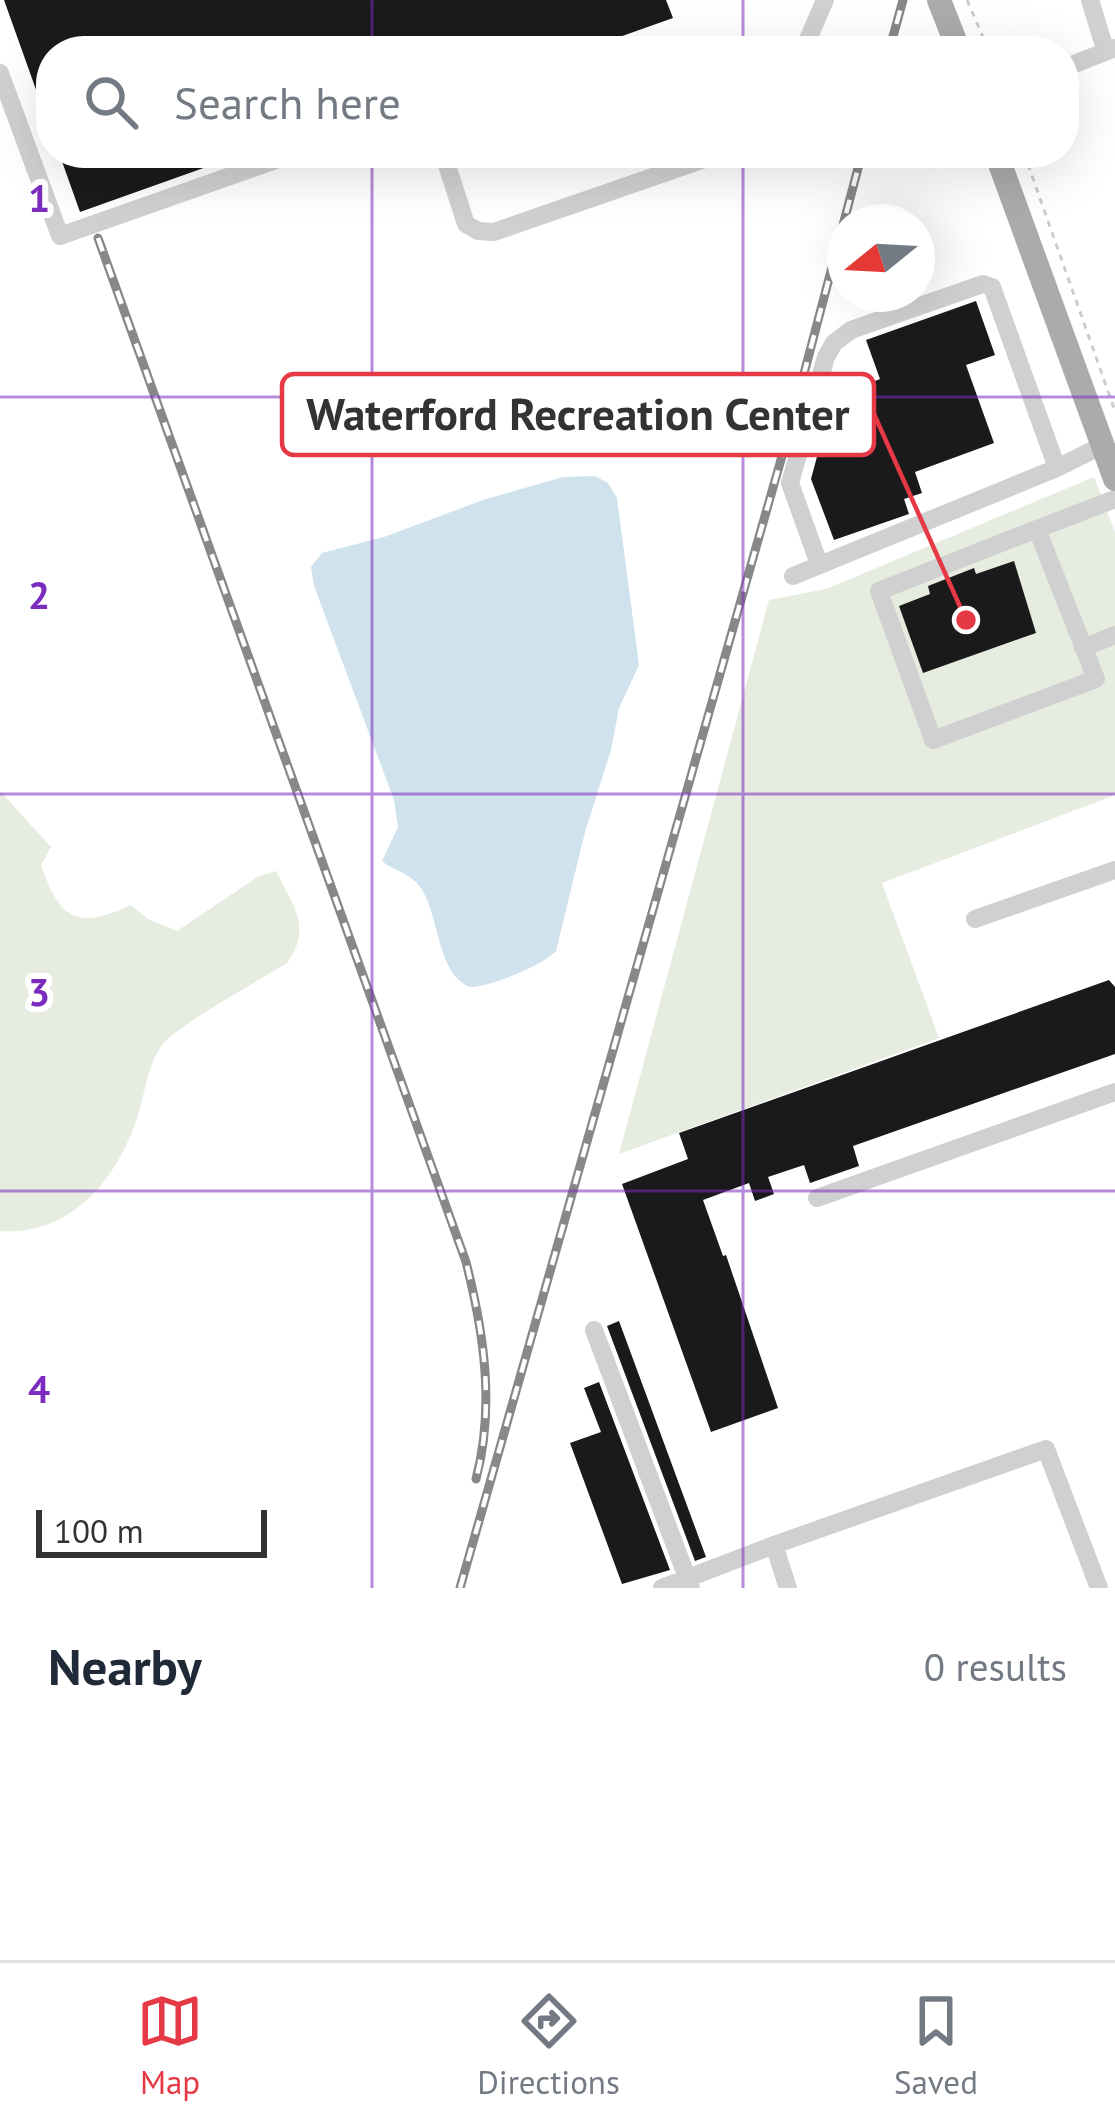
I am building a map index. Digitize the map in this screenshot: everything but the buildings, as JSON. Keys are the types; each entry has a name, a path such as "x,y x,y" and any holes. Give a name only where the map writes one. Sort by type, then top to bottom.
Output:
{"main road":[{"path":"940,0 953,36"},
{"path":"1001,168 1115,479"}],"street":[{"path":"809,36 825,0"},
{"path":"1079,62 1110,50 1090,0"},
{"path":"0,73 60,236 253,168"},
{"path":"448,168 466,224 478,232 494,232 679,168"},
{"path":"819,564 790,483 826,356 851,330 983,284 992,287 1057,468"},
{"path":"793,576 1057,468 1102,445"},
{"path":"1037,529 1096,679 933,740 879,591 1037,529 1115,499"},
{"path":"1083,648 1115,635"},
{"path":"975,919 1115,870"},
{"path":"817,1198 1115,1092"},
{"path":"594,1330 690,1584"},
{"path":"662,1588 690,1584 774,1545 1046,1449 1099,1588"},
{"path":"774,1545 788,1588"}],"path":[{"path":"967,0 983,36"},
{"path":"1029,168 1115,411"}],"shaded area":[{"path":"1094,477 1115,532 1115,795 882,883 939,1038 619,1154 769,600 826,589"},
{"path":"0,791 51,847 41,865 55,898 72,915 96,917 131,905 148,919 177,931 259,876 276,871 298,917 299,939 287,963 201,1015 162,1045 129,1138 105,1181 88,1199 49,1224 0,1231"}],"water":[{"path":"595,476 608,483 617,498 639,665 619,708 556,951 516,974 470,987 451,969 420,887 382,861 398,827 394,800 311,567 322,553 384,537 483,500 563,477"}],"railway":[{"path":"893,36 903,0"},
{"path":"460,1588 786,442 858,168"},
{"path":"98,238 466,1262 485,1370 485,1425 476,1479"}],"place":[{"name":"Waterford Recreation Center","path":"966,620"}]}
